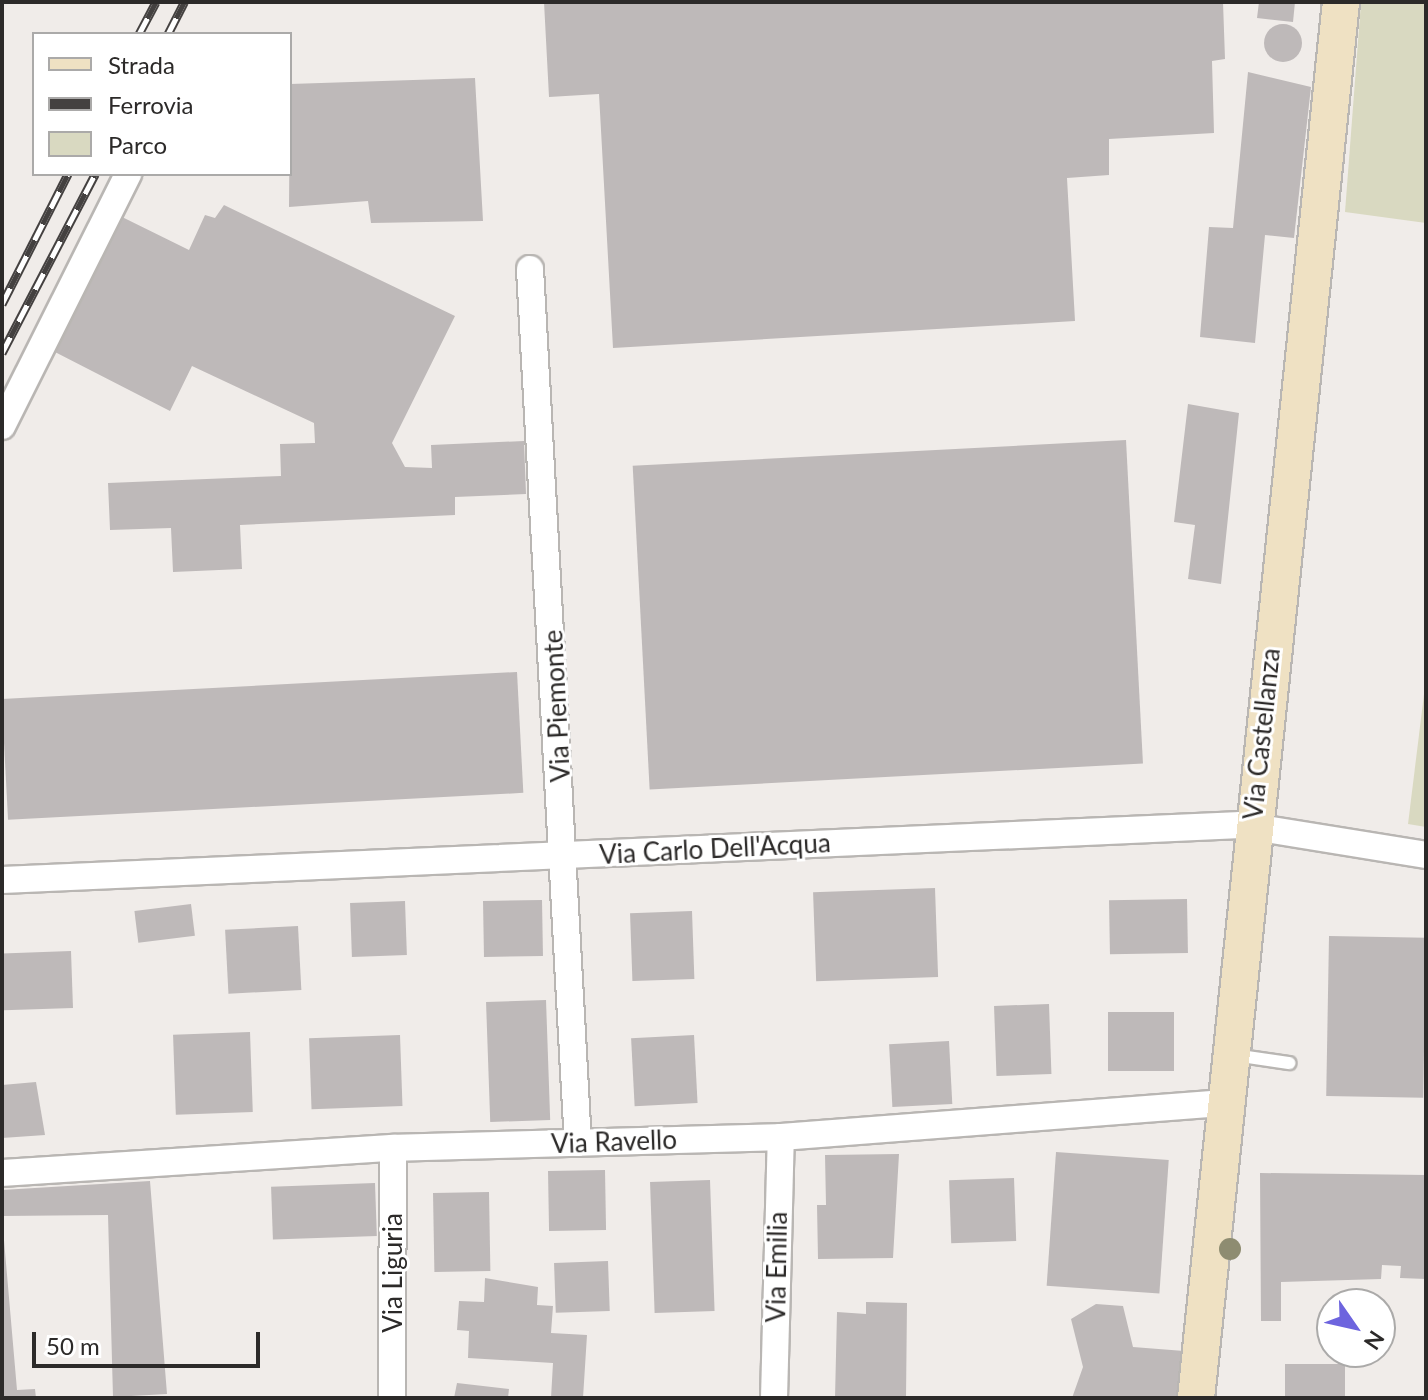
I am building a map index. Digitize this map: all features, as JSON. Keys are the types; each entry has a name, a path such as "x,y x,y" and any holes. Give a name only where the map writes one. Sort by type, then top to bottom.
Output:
{"street":[{"name":"Via Castellanza","path":"1196,1398 1252,826 1341,2"},
{"path":"2,426 127,176"},
{"name":"Via Piemonte","path":"530,269 566,856 578,1143"},
{"name":"Via Carlo Dell'Acqua","path":"2,880 1252,826 1426,855"},
{"name":"Via Ravello","path":"2,1173 393,1148 781,1137 1225,1103"},
{"name":"Via Emilia","path":"774,1398 781,1137"},
{"name":"Via Liguria","path":"392,1398 393,1148"}],"lane":[{"path":"1230,1054 1289,1063"}],"green space":[{"path":"1361,2 1426,2 1426,223 1345,212"},
{"path":"1426,678 1426,827 1408,824"}],"building":[{"path":"544,2 1223,2 1225,59 1212,61 1214,133 1109,139 1109,175 1067,178 1075,321 613,348 599,94 549,97"},
{"path":"1259,2 1295,2 1293,22 1257,18"},
{"path":"1283,24 1296,30 1302,43 1296,56 1283,62 1270,56 1264,43 1270,30"},
{"path":"1248,72 1311,87 1294,238 1265,235 1255,343 1200,337 1209,227 1233,228"},
{"path":"475,78 483,221 371,223 368,201 289,207 292,84"},
{"path":"224,205 455,316 392,443 405,467 432,468 431,445 524,441 526,494 455,497 455,515 240,525 242,569 173,572 171,528 110,530 108,483 281,476 280,444 315,443 314,423 192,366 170,411 53,351 118,215 189,250 205,215 215,218"},
{"path":"1188,404 1239,413 1221,584 1188,579 1195,525 1174,522"},
{"path":"1126,440 1143,764 650,789 633,466"},
{"path":"517,672 523,793 8,820 2,699"},
{"path":"935,888 938,977 816,981 813,892"},
{"path":"1187,899 1188,953 1110,954 1109,900"},
{"path":"542,900 543,956 484,957 483,901"},
{"path":"405,901 407,955 352,957 350,903"},
{"path":"191,904 195,936 138,943 134,911"},
{"path":"692,911 694,979 632,981 630,913"},
{"path":"298,926 301,990 228,994 225,930"},
{"path":"1329,936 1426,938 1423,1098 1326,1096"},
{"path":"71,951 73,1008 4,1010 2,953"},
{"path":"546,1000 550,1120 490,1122 486,1002"},
{"path":"1049,1004 1051,1074 996,1076 994,1006"},
{"path":"1108,1012 1174,1012 1174,1071 1108,1071"},
{"path":"250,1032 253,1112 176,1115 173,1035"},
{"path":"400,1035 402,1106 312,1109 309,1038"},
{"path":"694,1035 698,1103 635,1106 631,1038"},
{"path":"949,1041 952,1104 892,1107 889,1044"},
{"path":"36,1082 45,1135 2,1138 2,1085"},
{"path":"1056,1152 1169,1160 1159,1294 1047,1286"},
{"path":"899,1154 893,1258 818,1259 817,1205 826,1205 825,1155"},
{"path":"605,1170 606,1230 549,1231 548,1171"},
{"path":"1260,1173 1426,1175 1426,1279 1400,1278 1401,1266 1382,1265 1381,1279 1281,1282 1281,1321 1261,1321"},
{"path":"1014,1178 1016,1241 951,1243 949,1180"},
{"path":"710,1180 715,1311 655,1313 650,1182"},
{"path":"150,1181 167,1394 113,1397 108,1215 2,1216 2,1190"},
{"path":"375,1183 377,1236 273,1240 271,1187"},
{"path":"489,1192 490,1271 434,1272 433,1193"},
{"path":"2,1217 17,1390 35,1389 36,1398 2,1398"},
{"path":"608,1261 610,1311 556,1313 554,1263"},
{"path":"485,1278 538,1287 537,1305 553,1306 551,1333 587,1335 583,1398 551,1398 553,1363 468,1358 469,1331 457,1330 459,1301 484,1302"},
{"path":"866,1302 907,1303 906,1398 835,1398 837,1312 866,1314"},
{"path":"1096,1304 1123,1306 1133,1347 1184,1351 1185,1398 1072,1398 1083,1367 1071,1319"},
{"path":"1285,1364 1345,1368 1345,1398 1285,1398"},
{"path":"457,1383 509,1389 508,1398 454,1398"}],"railway":[{"path":"140,32 156,2"},
{"path":"169,32 184,2"},
{"path":"2,304 67,176"},
{"path":"2,353 94,176"}]}
